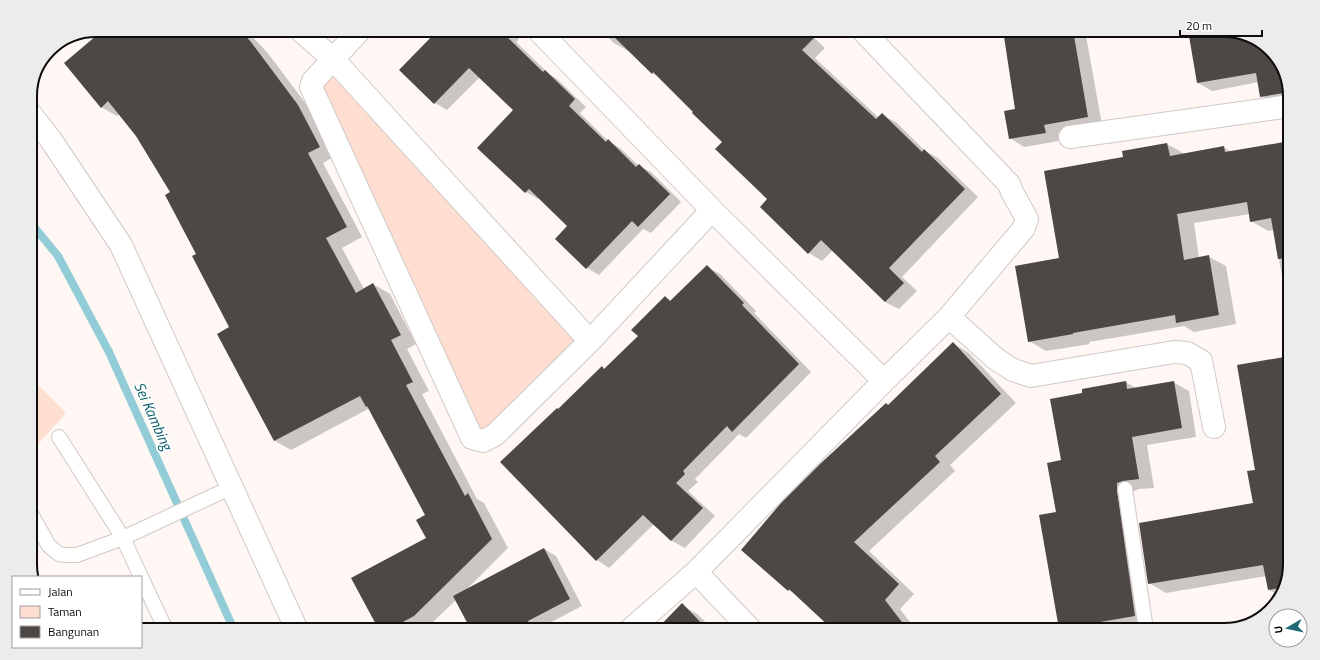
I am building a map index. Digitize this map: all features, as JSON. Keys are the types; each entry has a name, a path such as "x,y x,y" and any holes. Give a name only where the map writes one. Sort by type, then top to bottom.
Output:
{"street":[{"path":"308,37 333,59 590,341"},
{"path":"353,37 313,81 311,87 472,438 483,441 495,435 590,341 712,210"},
{"path":"545,37 712,210 884,381"},
{"path":"638,623 696,572 949,317 1024,228 1027,219 1009,184 869,37"},
{"path":"1070,137 1283,107"},
{"path":"37,122 51,140 121,245 294,623"},
{"path":"949,317 996,359 1013,370 1031,376 1174,352 1187,352 1201,361 1214,427"},
{"path":"696,572 744,623"}],"lane":[{"path":"59,437 123,538 141,576"},
{"path":"37,525 49,546 58,554 77,555 123,538 199,504 232,487"},
{"path":"1125,489 1145,623"},
{"path":"142,579 163,623"}],"green space":[{"path":"334,62 581,340 479,437 316,81"},
{"path":"37,384 66,413 37,445"}],"building":[{"path":"95,37 246,37 298,105 320,147 308,153 347,227 326,238 356,293 373,283 401,335 391,340 413,382 406,385 465,496 468,493 492,539 414,616 401,623 375,623 351,578 426,538 416,520 425,515 367,406 366,407 360,396 274,441 217,334 229,327 192,256 196,254 165,195 170,192 136,136 108,101 101,108 64,63"},
{"path":"431,37 507,37 543,72 545,70 575,99 569,106 606,142 608,139 636,167 639,164 670,194 638,227 632,221 586,269 555,239 567,226 529,189 525,193 477,148 513,110 469,68 434,104 399,70"},
{"path":"614,37 815,37 802,50 876,119 882,113 922,152 924,149 965,189 889,268 904,283 885,302 821,240 808,254 760,207 767,199 715,149 722,142 653,72 652,74"},
{"path":"1004,37 1074,37 1088,117 1044,125 1046,133 1009,139 1004,111 1015,109"},
{"path":"1189,37 1236,38 1257,47 1268,57 1273,63 1280,77 1283,93 1260,97 1256,73 1197,83"},
{"path":"1283,142 1283,259 1278,259 1271,218 1250,222 1247,202 1177,214 1184,260 1209,255 1219,315 1176,323 1175,315 1028,342 1015,266 1059,258 1044,171 1123,157 1122,151 1167,143 1170,156 1224,146 1225,152"},
{"path":"707,265 744,303 742,305 799,364 732,432 727,426 683,471 685,474 676,483 703,508 671,541 643,515 596,561 500,462 602,366 604,369 638,336 631,330 665,296 670,301"},
{"path":"953,342 1001,394 935,456 940,462 854,542 899,584 885,600 903,623 825,623 789,589 788,591 741,550 781,503 820,464 886,403 888,405"},
{"path":"1283,357 1283,564 1280,583 1278,588 1268,590 1263,565 1148,584 1139,523 1253,503 1247,471 1255,470 1237,365"},
{"path":"1126,381 1127,389 1174,381 1182,428 1132,437 1139,479 1117,483 1135,616 1094,623 1058,623 1039,515 1056,512 1047,463 1061,460 1050,399 1082,393 1082,389"},
{"path":"544,548 570,599 528,621 529,623 467,623 453,596"},
{"path":"682,603 701,623 663,623"}],"waterway":[{"name":"Sei Kambing","path":"37,230 58,256 109,352 231,623"}]}
